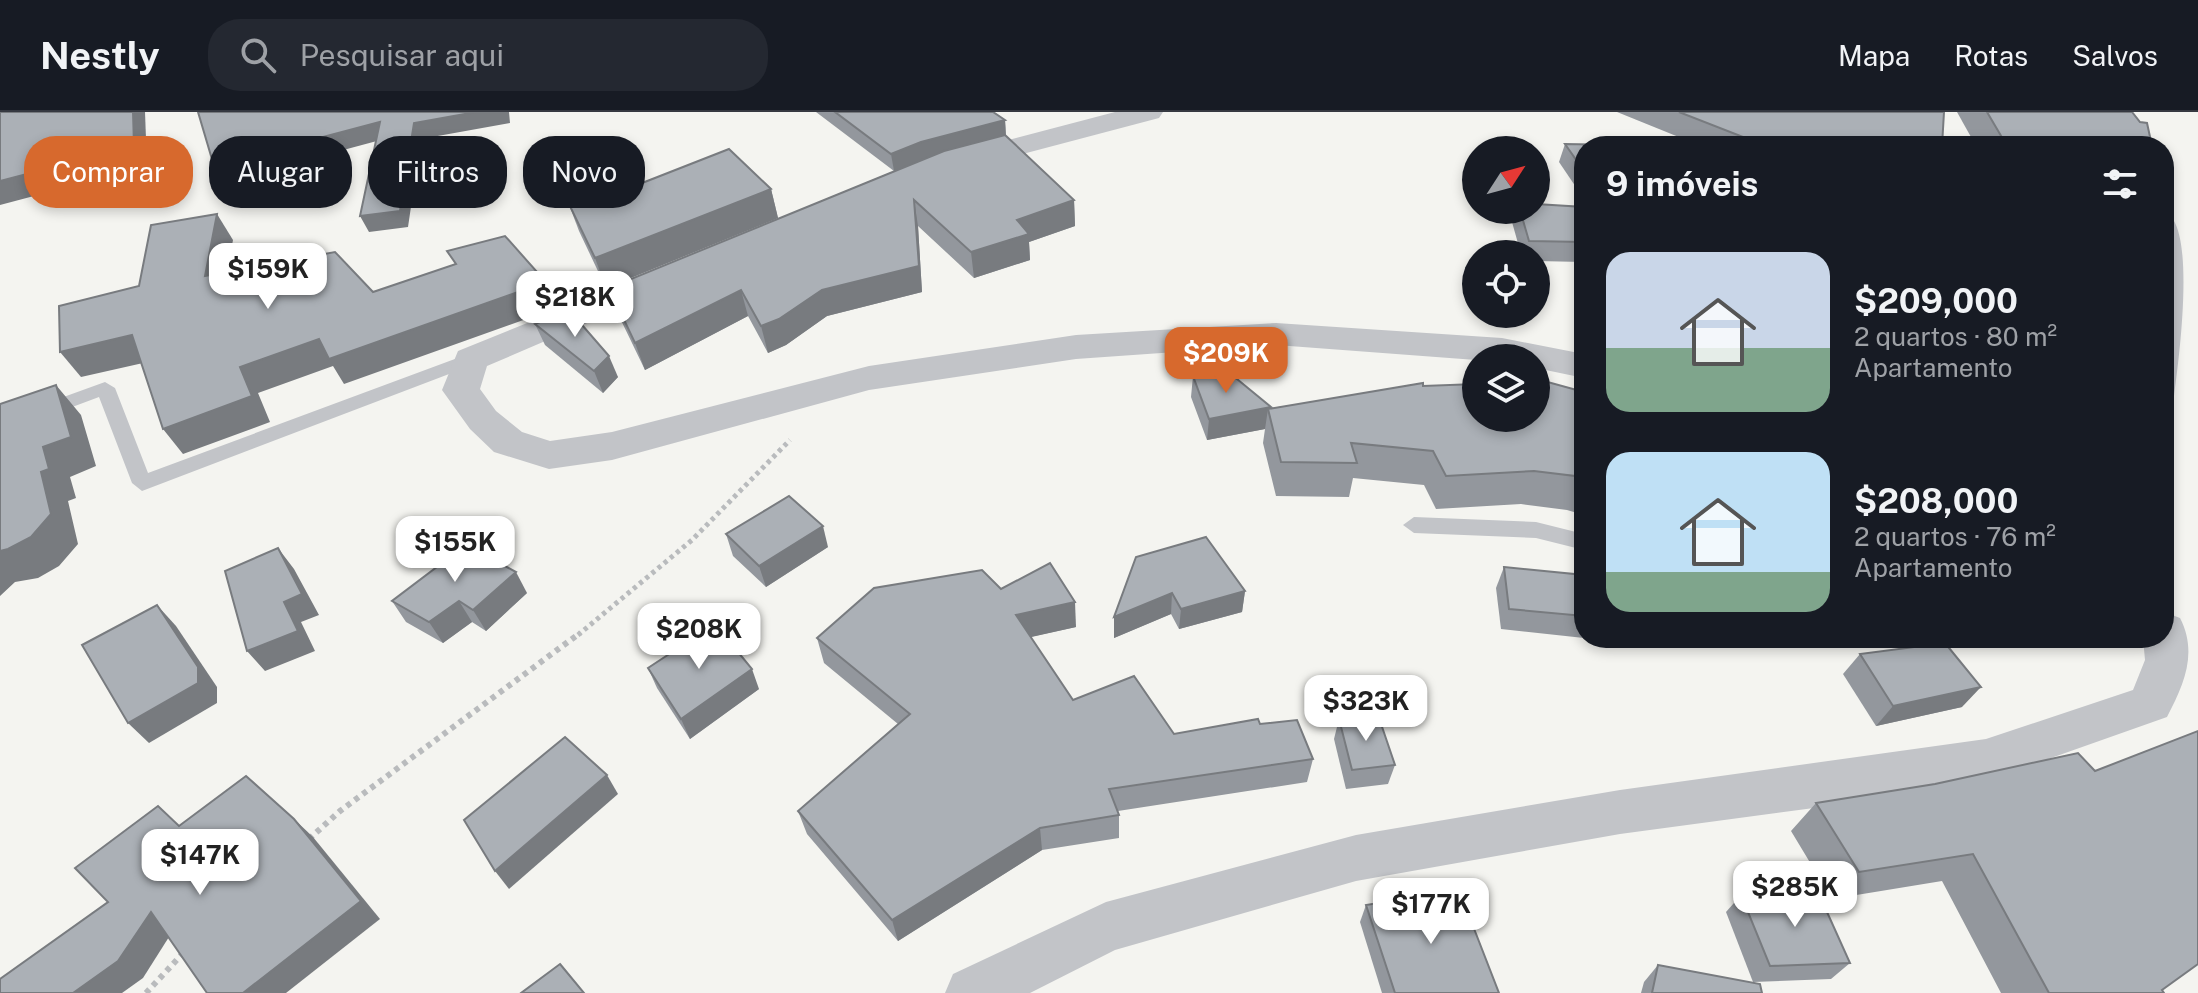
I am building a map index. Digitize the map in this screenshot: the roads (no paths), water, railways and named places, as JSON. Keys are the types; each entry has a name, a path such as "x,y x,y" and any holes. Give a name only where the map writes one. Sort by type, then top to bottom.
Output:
{"street":[{"path":"935,168 1149,112"},
{"path":"698,264 471,359 461,390 483,420 508,442 549,455 612,446 869,378 1076,347 1276,334 1502,350 1574,364"},
{"path":"973,993 1106,927 1356,858 1620,812 1844,783 1986,760 2151,703 2157,648"}],"lane":[{"path":"2174,239 2177,313 2174,332"},
{"path":"0,427 105,388 142,483 471,359"},
{"path":"1414,525 1536,530 1574,540"}]}
